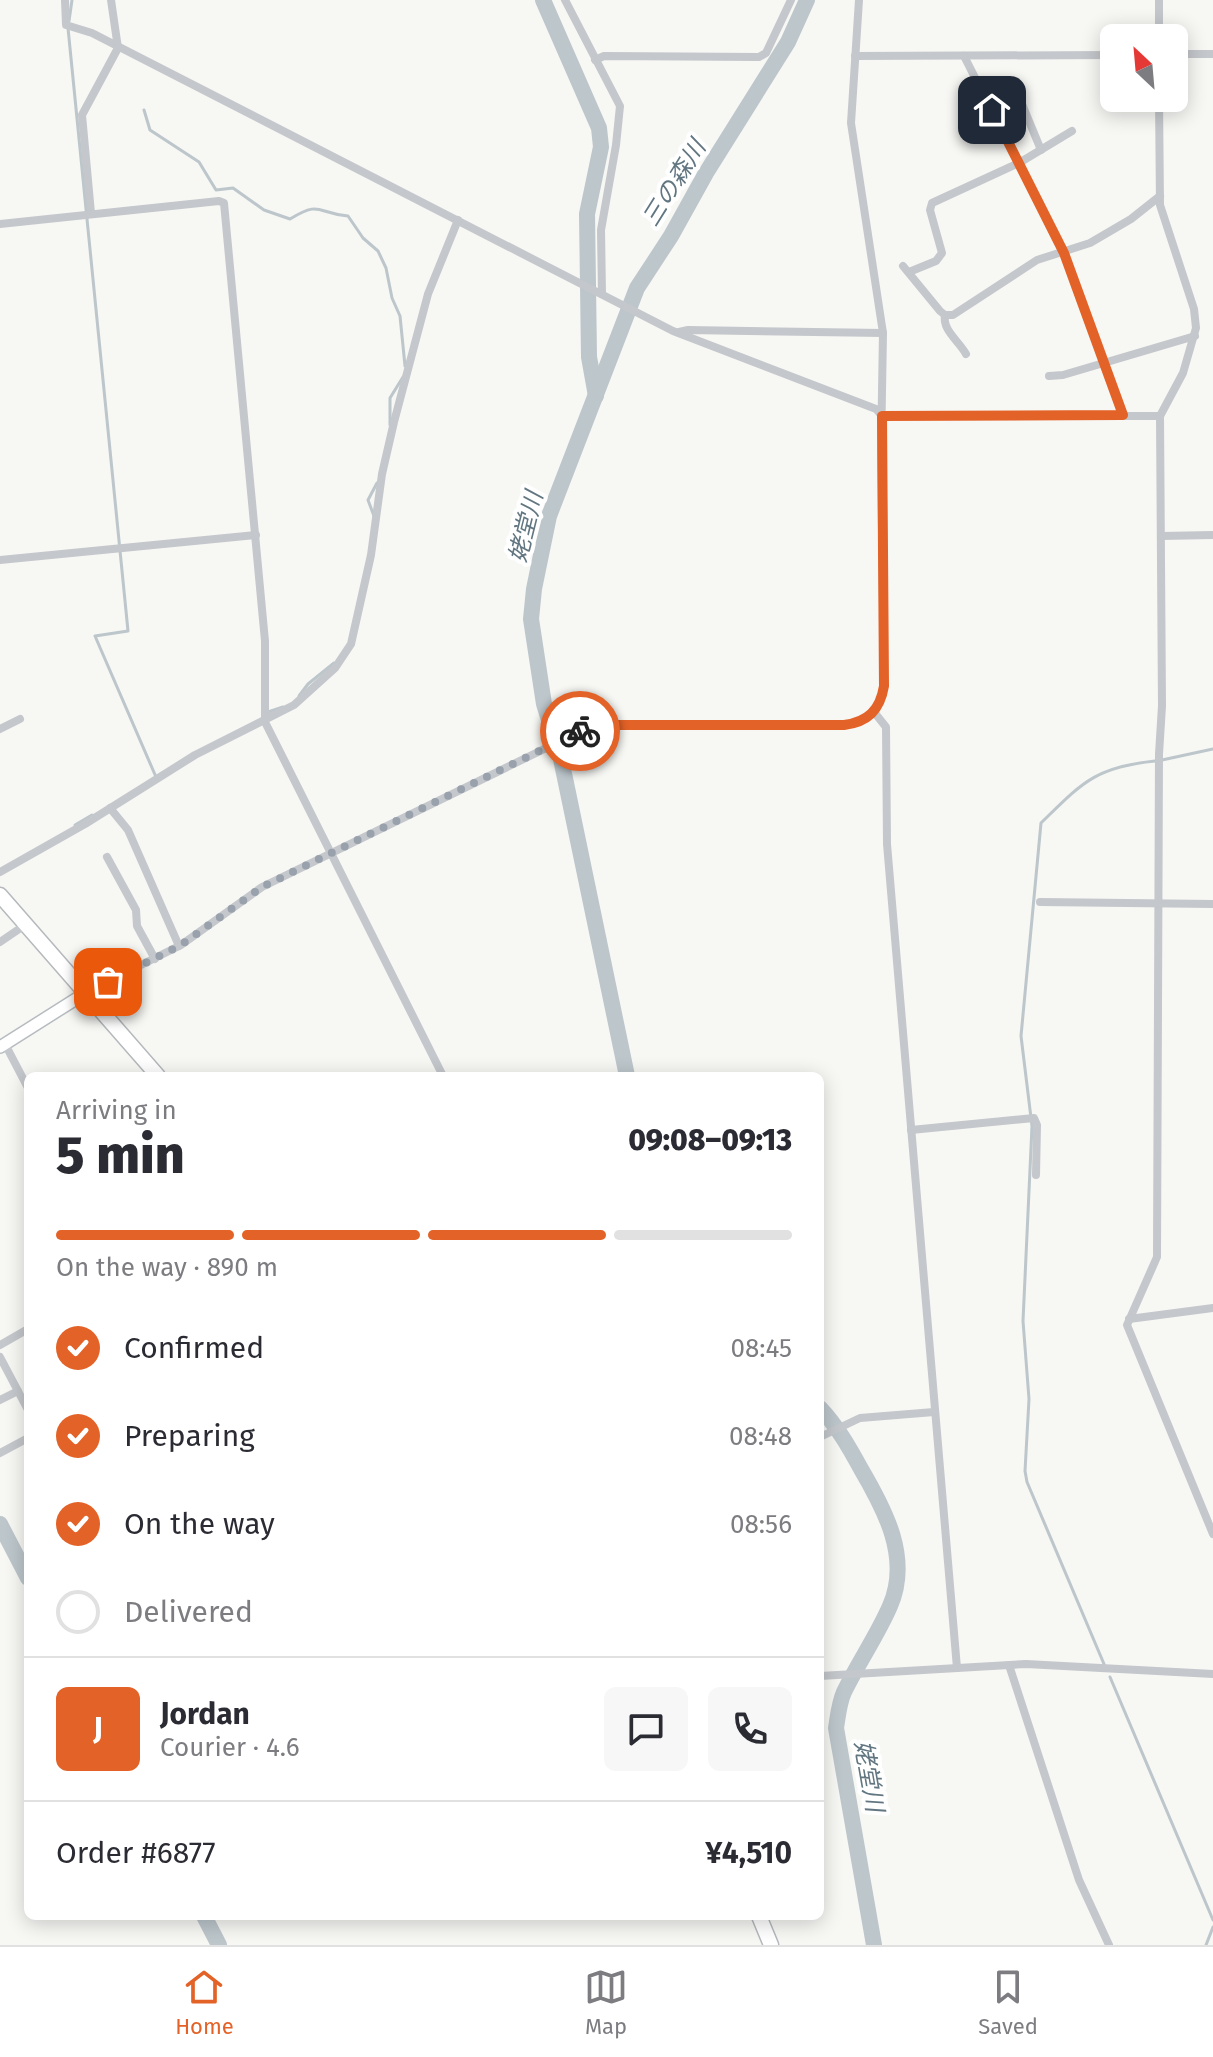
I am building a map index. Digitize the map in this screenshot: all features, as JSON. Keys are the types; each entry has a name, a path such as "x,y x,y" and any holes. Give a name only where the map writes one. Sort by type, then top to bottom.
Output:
{"highway":[{"path":"0,895 154,1072"},
{"path":"761,1920 771,1945"}],"street":[{"path":"65,0 66,25 85,30 679,333 876,409 882,416 1160,416"},
{"path":"91,213 82,115 118,48 111,0"},
{"path":"565,0 620,106 601,230 600,293"},
{"path":"595,60 604,56 759,57 766,53 791,0"},
{"path":"24,1081 2,1045 84,994 179,946 262,887 574,733 599,725 844,725 867,719 874,712 884,686 883,333 851,123 859,0"},
{"path":"1159,0 1159,24"},
{"path":"1188,54 1213,54"},
{"path":"855,56 1100,55"},
{"path":"964,56 1064,253 1123,415"},
{"path":"1017,92 1041,150"},
{"path":"1159,112 1160,205 1194,309 1195,336 1183,373 1160,416 1162,706 1159,754 1157,1257 1127,1325 1213,1533"},
{"path":"966,354 947,330 945,315 906,269 936,261 942,253 930,210 932,203 1019,163 1072,131"},
{"path":"945,315 955,314 979,300 1037,260 1090,243 1131,219 1160,196"},
{"path":"0,224 91,213 224,203 265,641 265,722 441,1072"},
{"path":"0,872 195,755 301,701 335,668 351,644 371,555 382,474 428,294 458,220"},
{"path":"679,333 688,330 883,333"},
{"path":"1049,376 1063,375 1195,336"},
{"path":"0,560 256,535"},
{"path":"1161,536 1213,535"},
{"path":"874,712 886,727 887,844 957,1668"},
{"path":"0,729 20,719"},
{"path":"110,808 128,830 179,946"},
{"path":"107,857 136,910 137,926 155,959"},
{"path":"1040,902 1213,904"},
{"path":"0,942 25,925"},
{"path":"911,1130 1034,1118 1037,1125 1036,1175"},
{"path":"1129,1319 1213,1308"},
{"path":"0,1345 24,1331"},
{"path":"0,1357 24,1402"},
{"path":"0,1400 18,1391"},
{"path":"824,1435 853,1420 934,1412"},
{"path":"0,1453 24,1440"},
{"path":"1009,1665 1079,1880 1109,1945"},
{"path":"824,1676 1009,1665 1213,1674"}],"waterway":[{"path":"69,21 72,0"},
{"name":"姥堂川","path":"543,0 599,128 601,147 587,214 589,357 596,396"},
{"name":"姥堂川","path":"626,1072 561,759 544,704 531,619 534,589 549,516 637,288 788,42 807,0"},
{"path":"68,28 128,631 95,636 156,777"},
{"path":"144,110 150,130 199,162 216,190 233,188 264,210 290,219 314,209 348,216 363,238 378,251 386,268 392,298 400,316 405,366"},
{"path":"390,425 390,398 403,377"},
{"path":"374,516 368,500 377,483"},
{"path":"299,696 308,684 334,663"},
{"path":"268,712 283,707"},
{"path":"1162,760 1213,749"},
{"path":"1104,1664 1025,1471 1029,1399 1023,1321 1032,1126 1021,1036 1041,823 1091,779 1118,768 1155,761"},
{"path":"75,825 92,815"},
{"name":"姥堂川","path":"824,1413 842,1437 879,1501 892,1535 898,1570 890,1606 844,1692 836,1728 874,1945"},
{"path":"0,1524 24,1570"},
{"path":"1110,1677 1213,1920"},
{"path":"206,1920 219,1945"},
{"path":"1206,1945 1213,1927"}],"way so far":[{"path":"108,982 181,945 262,887 580,731"}],"route":[{"path":"580,731 599,725 844,725 867,719 879,704 884,686 882,416 1123,415 1064,253 992,110"}],"water label":[{"name":"三の森川","path":"674,183"}]}
